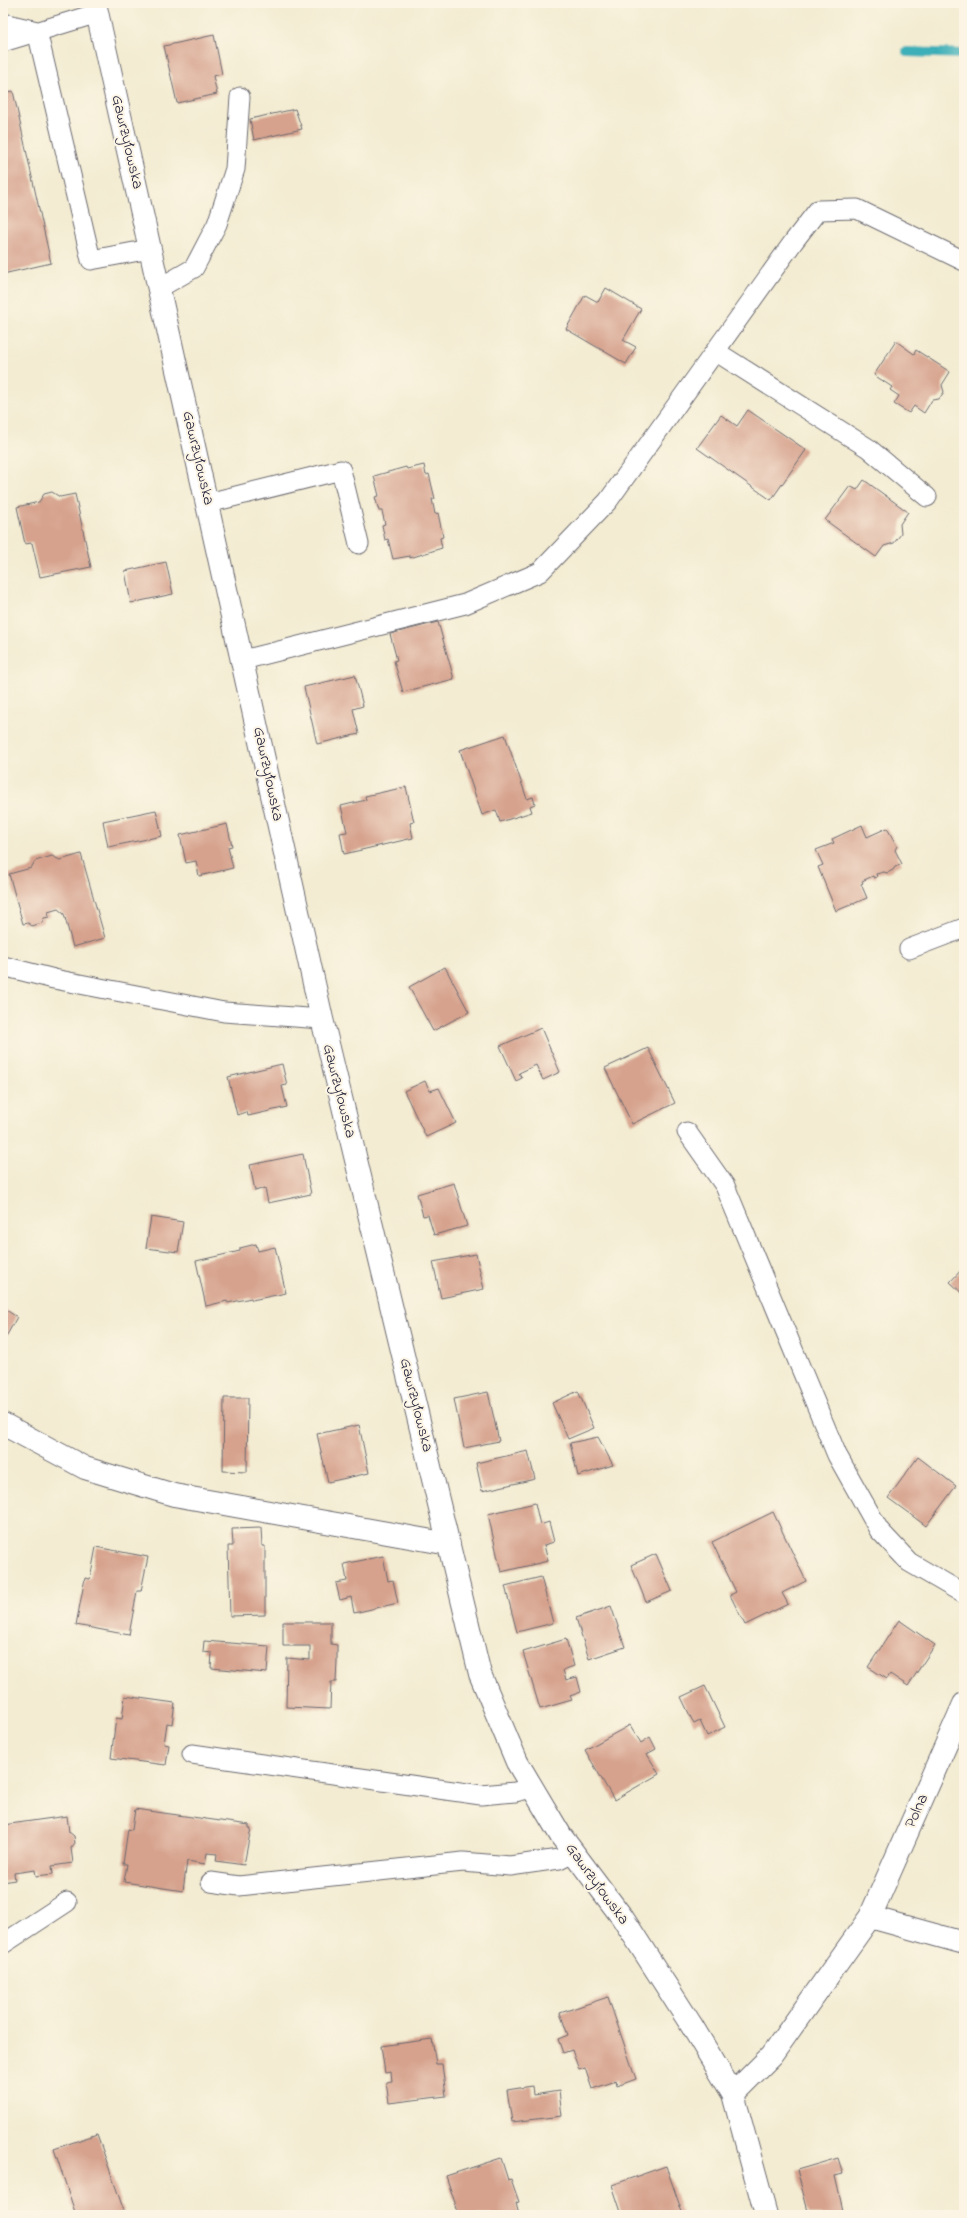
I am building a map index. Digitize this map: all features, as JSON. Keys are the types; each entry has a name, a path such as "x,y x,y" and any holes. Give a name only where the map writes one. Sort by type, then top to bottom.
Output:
{"street":[{"name":"Gawrzyłowska","path":"97,8 322,1019 480,1674 517,1762 532,1788 561,1836 622,1917 692,2026 732,2094 766,2215"},
{"path":"3,1424 85,1468 174,1496 449,1544"},
{"name":"Polna","path":"732,2094 771,2056 870,1917 964,1704"},
{"path":"870,1917 964,1943"}],"lane":[{"path":"3,42 37,31 97,8"},
{"path":"3,23 37,31"},
{"path":"37,31 91,260 150,249"},
{"path":"159,288 194,268 217,224 235,169 240,97"},
{"path":"243,660 465,604 540,572 608,501 818,210 857,209 964,260"},
{"path":"715,351 868,448 927,497"},
{"path":"208,502 341,470 359,544"},
{"path":"909,949 964,928"},
{"path":"3,966 54,979 224,1012 322,1019"},
{"path":"687,1132 725,1186 837,1455 880,1530 909,1562 964,1594"},
{"path":"192,1754 481,1795 515,1792 532,1788"},
{"path":"212,1882 239,1886 463,1862 510,1866 558,1859 573,1852"},
{"path":"3,1944 67,1902"}],"building":[{"path":"214,35 222,74 213,76 217,94 177,103 164,46"},
{"path":"13,91 51,263 3,274 3,93"},
{"path":"295,109 302,129 254,140 250,119"},
{"path":"606,288 641,309 623,340 636,347 626,364 566,329 585,295 598,302"},
{"path":"896,341 914,354 916,350 950,372 942,385 944,392 939,399 932,400 924,413 914,406 909,413 894,404 899,396 890,390 892,387 874,375"},
{"path":"748,410 806,450 771,500 697,448 721,415 737,426"},
{"path":"424,465 426,475 429,474 435,499 432,499 435,514 438,513 443,537 440,538 442,548 410,558 410,556 393,559 388,539 385,540 382,525 385,524 382,511 379,511 375,497 379,496 374,476 406,467 407,469"},
{"path":"864,480 908,512 900,524 901,534 894,543 884,546 876,557 825,520 850,486 857,490"},
{"path":"52,492 60,497 75,494 91,567 40,577 32,543 25,544 17,507 39,502 44,494"},
{"path":"166,562 173,594 131,603 125,571"},
{"path":"438,622 454,679 403,692 394,661 397,660 390,634"},
{"path":"355,675 363,706 353,709 359,734 317,744 304,687"},
{"path":"505,735 527,799 533,797 535,804 530,806 532,812 500,822 496,810 482,815 460,750"},
{"path":"406,787 414,822 410,823 413,838 344,854 340,833 347,832 341,806 366,800 365,796"},
{"path":"156,810 162,836 108,847 103,821"},
{"path":"227,824 232,846 228,847 233,868 199,876 196,861 186,863 180,835"},
{"path":"862,825 867,837 887,828 897,846 895,850 902,864 887,873 884,872 876,874 877,877 874,878 873,876 862,881 863,883 861,884 867,898 836,911 818,867 823,865 816,850 834,843 832,839"},
{"path":"81,854 105,938 73,947 64,914 58,909 48,912 49,917 44,918 42,923 32,926 28,923 23,924 9,874 31,868 35,861 52,856 60,860"},
{"path":"445,967 469,1012 433,1031 409,987"},
{"path":"541,1028 560,1072 543,1080 536,1065 519,1073 522,1078 516,1081 500,1046"},
{"path":"648,1048 675,1103 632,1124 605,1068"},
{"path":"282,1064 287,1085 282,1086 287,1107 248,1116 247,1112 237,1115 228,1077"},
{"path":"425,1081 430,1091 439,1088 456,1123 426,1137 404,1091"},
{"path":"303,1154 311,1194 268,1203 265,1188 255,1191 250,1165"},
{"path":"454,1183 467,1226 434,1235 428,1215 423,1216 417,1194"},
{"path":"151,1217 183,1222 178,1252 146,1248"},
{"path":"256,1244 258,1251 275,1247 286,1293 252,1300 251,1298 228,1303 227,1301 206,1306 196,1261 240,1251 240,1248"},
{"path":"476,1254 484,1289 441,1298 433,1262"},
{"path":"964,1267 964,1295 950,1282"},
{"path":"3,1308 17,1317 3,1342"},
{"path":"578,1391 594,1428 568,1439 552,1403"},
{"path":"488,1392 499,1441 464,1448 454,1399"},
{"path":"224,1398 248,1398 247,1472 223,1471"},
{"path":"359,1425 369,1473 328,1482 317,1434"},
{"path":"598,1437 613,1465 578,1476 570,1443"},
{"path":"528,1451 535,1479 482,1491 476,1463"},
{"path":"918,1457 956,1486 926,1526 888,1498"},
{"path":"535,1503 540,1525 549,1522 554,1542 544,1545 548,1561 501,1572 488,1514"},
{"path":"773,1512 806,1581 782,1593 788,1604 745,1625 730,1595 736,1592 712,1542"},
{"path":"261,1528 262,1546 265,1546 265,1615 230,1616 228,1546 233,1546 232,1529"},
{"path":"96,1547 148,1557 141,1591 137,1591 129,1635 76,1625 85,1578 90,1579"},
{"path":"656,1554 672,1591 646,1602 631,1565"},
{"path":"383,1556 388,1581 393,1580 398,1603 354,1613 351,1597 340,1600 336,1583 347,1581 344,1564"},
{"path":"541,1577 553,1623 517,1632 505,1586"},
{"path":"611,1606 625,1647 589,1659 576,1618"},
{"path":"899,1620 935,1645 908,1686 890,1674 887,1679 868,1667"},
{"path":"283,1622 331,1622 331,1644 337,1645 337,1661 336,1682 331,1682 330,1709 286,1707 287,1658 310,1660 310,1646 283,1646"},
{"path":"566,1639 574,1666 563,1670 566,1680 577,1677 581,1692 570,1696 572,1700 540,1709 523,1652"},
{"path":"204,1641 269,1646 267,1673 211,1668 212,1653 203,1652"},
{"path":"705,1686 725,1727 707,1736 700,1721 694,1724 681,1697"},
{"path":"125,1696 175,1703 172,1724 167,1723 164,1744 169,1745 166,1765 111,1758 116,1718 122,1719"},
{"path":"630,1725 641,1743 650,1737 656,1749 647,1754 659,1774 614,1800 585,1750"},
{"path":"135,1809 249,1825 249,1828 251,1828 244,1865 216,1861 217,1854 207,1853 205,1864 187,1861 183,1891 124,1882 127,1864 123,1864 128,1829 132,1830"},
{"path":"67,1816 69,1832 74,1836 75,1843 71,1848 73,1863 52,1866 53,1874 36,1876 35,1870 14,1873 15,1880 3,1882 3,1825"},
{"path":"608,1997 636,2079 617,2086 616,2081 592,2089 585,2068 579,2070 572,2050 563,2053 558,2039 568,2035 560,2013"},
{"path":"432,2039 436,2064 442,2064 446,2096 389,2103 386,2082 392,2081 391,2072 385,2073 381,2046"},
{"path":"532,2086 533,2095 559,2091 562,2116 512,2122 507,2090"},
{"path":"97,2134 124,2211 113,2215 76,2215 54,2149"},
{"path":"501,2158 508,2180 511,2179 519,2202 516,2203 519,2215 459,2215 446,2176"},
{"path":"838,2158 843,2174 835,2176 844,2215 809,2215 797,2170"},
{"path":"666,2166 683,2215 622,2215 612,2185"}],"waterway":[{"path":"907,52 964,54"}]}
